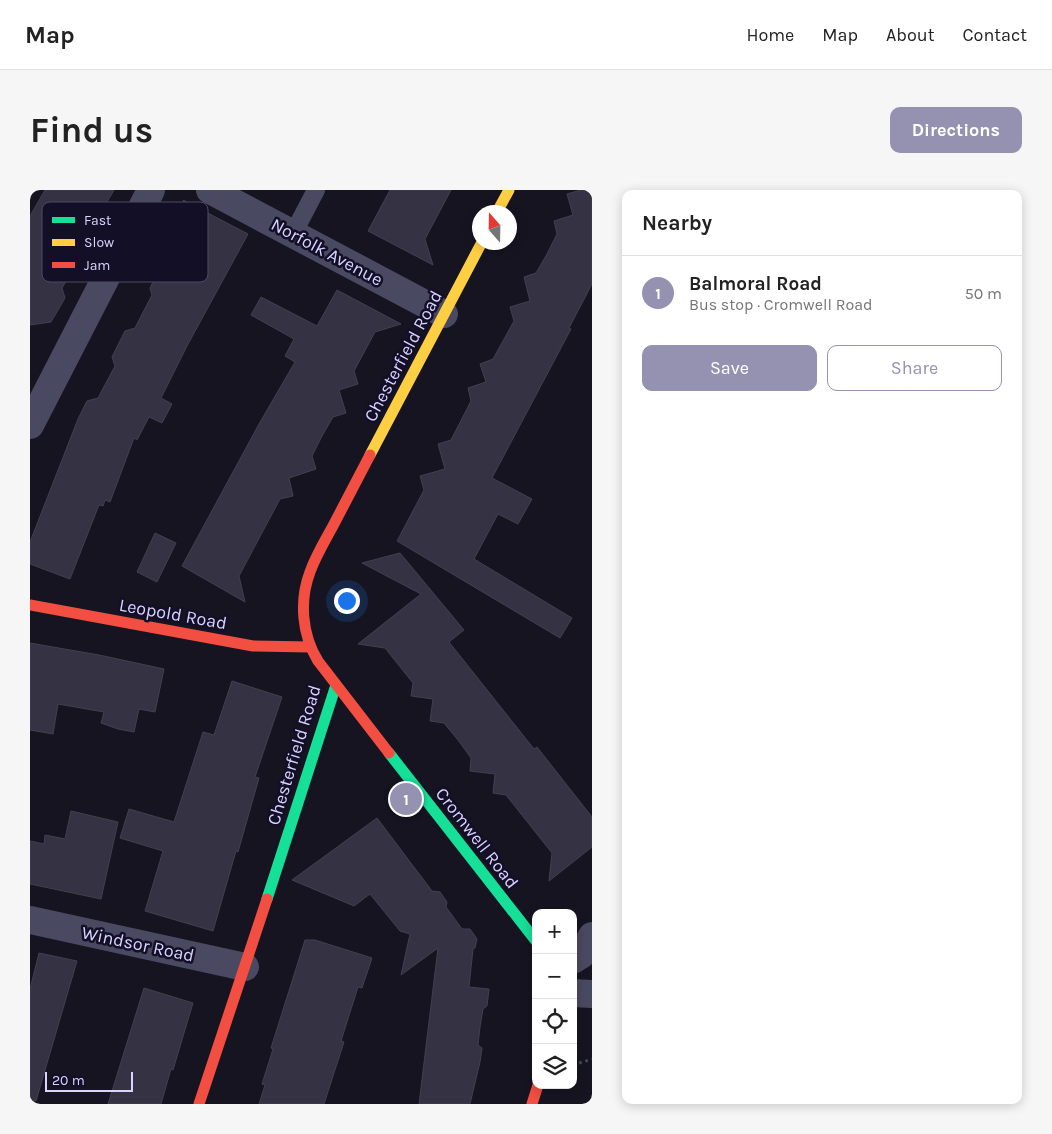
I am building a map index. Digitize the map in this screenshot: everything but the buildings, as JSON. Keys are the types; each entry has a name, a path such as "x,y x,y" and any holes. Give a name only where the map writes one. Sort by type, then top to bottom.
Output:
{"street":[{"path":"145,202 151,190"},
{"name":"Norfolk Avenue","path":"210,190 444,314"},
{"path":"502,205 509,190"},
{"name":"Chesterfield Road","path":"200,1104 336,685 310,647 307,637 304,603 308,578 319,553 478,250"},
{"path":"30,425 104,282"},
{"name":"Leopold Road","path":"30,605 253,646 310,647"},
{"name":"Cromwell Road","path":"336,685 532,936"},
{"name":"Windsor Road","path":"30,920 245,967"},
{"path":"577,958 581,955 592,936"},
{"path":"577,993 592,994"},
{"path":"532,1104 537,1089"}],"lane":[{"path":"293,234 316,190"}],"path":[{"path":"577,1064 592,1059"}],"traffic: fast":[{"path":"267,899 336,685"},
{"path":"389,753 532,936"}],"traffic: slow":[{"path":"501,205 509,190"},
{"path":"370,455 478,250"}],"traffic: jam":[{"path":"370,455 312,566 304,594 303,606 308,640 318,661 389,753"},
{"path":"30,605 253,646 310,647"},
{"path":"199,1104 267,899"},
{"path":"532,1104 537,1089"}],"place":[{"name":"Balmoral Road","path":"406,799"}]}
